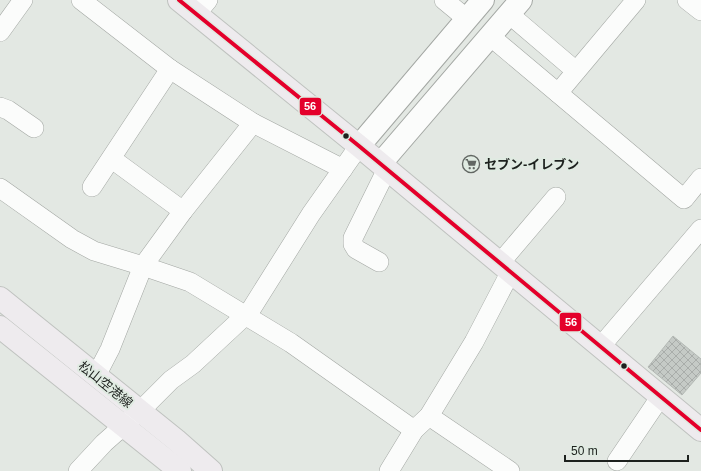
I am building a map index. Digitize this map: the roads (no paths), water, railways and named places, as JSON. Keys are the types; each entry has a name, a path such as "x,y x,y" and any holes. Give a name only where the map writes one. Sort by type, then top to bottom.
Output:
{"main road":[{"path":"179,0 202,7 359,146 701,430"},
{"name":"松山空港線","path":"0,298 96,376 180,471"},
{"name":"松山空港線","path":"0,327 211,471"}],"street":[{"path":"0,32 23,0"},
{"path":"81,0 170,69 253,123 343,169"},
{"path":"444,0 467,19"},
{"path":"78,471 104,443 171,380 194,364 245,316 265,290 311,214 359,146 483,0"},
{"path":"558,93 636,0"},
{"path":"687,0 701,11"},
{"path":"379,262 356,249 353,244 353,238 384,166 515,7 576,71"},
{"path":"490,36 684,198 701,178"},
{"path":"92,187 112,159 170,69"},
{"path":"0,107 8,110 34,128"},
{"path":"96,376 110,350 143,266 183,211 253,123"},
{"path":"112,159 183,211"},
{"path":"0,188 72,239 94,251 190,282 291,343 414,430"},
{"path":"389,471 414,430 430,416 474,342 506,267 556,197"},
{"path":"601,346 701,229"},
{"path":"617,461 660,396"},
{"path":"430,416 510,471"}],"place":[{"name":"セブン-イレブン","path":"471,164"}]}
